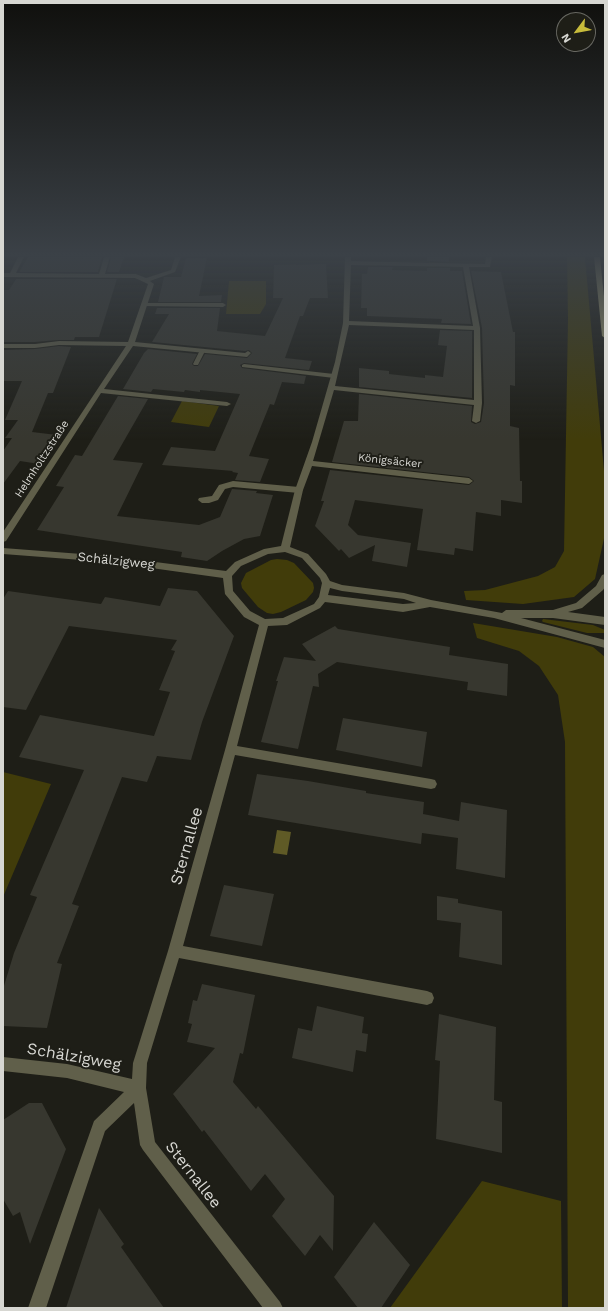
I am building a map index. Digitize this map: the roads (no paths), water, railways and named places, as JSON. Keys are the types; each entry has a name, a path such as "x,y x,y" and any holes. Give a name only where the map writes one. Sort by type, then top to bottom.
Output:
{"main road":[{"path":"603,318 605,336"}],"street":[{"name":"Helmholtzstraße","path":"3,539 131,344 140,318"},
{"path":"285,549 300,490 334,376 346,318"},
{"path":"475,318 477,328 478,403 476,420"},
{"path":"346,324 477,328"},
{"path":"3,346 35,346 59,343 131,344 247,355 248,353"},
{"path":"196,364 202,351"},
{"path":"244,366 334,376"},
{"path":"330,388 478,403"},
{"path":"99,391 227,404"},
{"name":"Königsäcker","path":"309,463 469,481"},
{"path":"202,500 215,498 222,487 233,484 300,490"},
{"path":"285,549 305,556 323,576 327,584 323,598 317,606 284,622 264,623 247,614 228,592 228,574 238,564 267,551 285,549"},
{"name":"Schälzigweg","path":"3,552 108,558 228,574"},
{"path":"553,614 579,606 600,588 605,578"},
{"path":"327,584 342,588 404,596 431,604 494,614 605,644"},
{"path":"323,598 403,608 431,604"},
{"path":"494,614 553,614 605,621"},
{"name":"Sternallee","path":"264,623 231,750 175,951 140,1063 139,1088 148,1145 274,1308"},
{"path":"231,750 431,784"},
{"path":"175,951 427,998"},
{"name":"Schälzigweg","path":"3,1064 67,1071 139,1088"},
{"path":"37,1308 99,1126 139,1088"}]}
